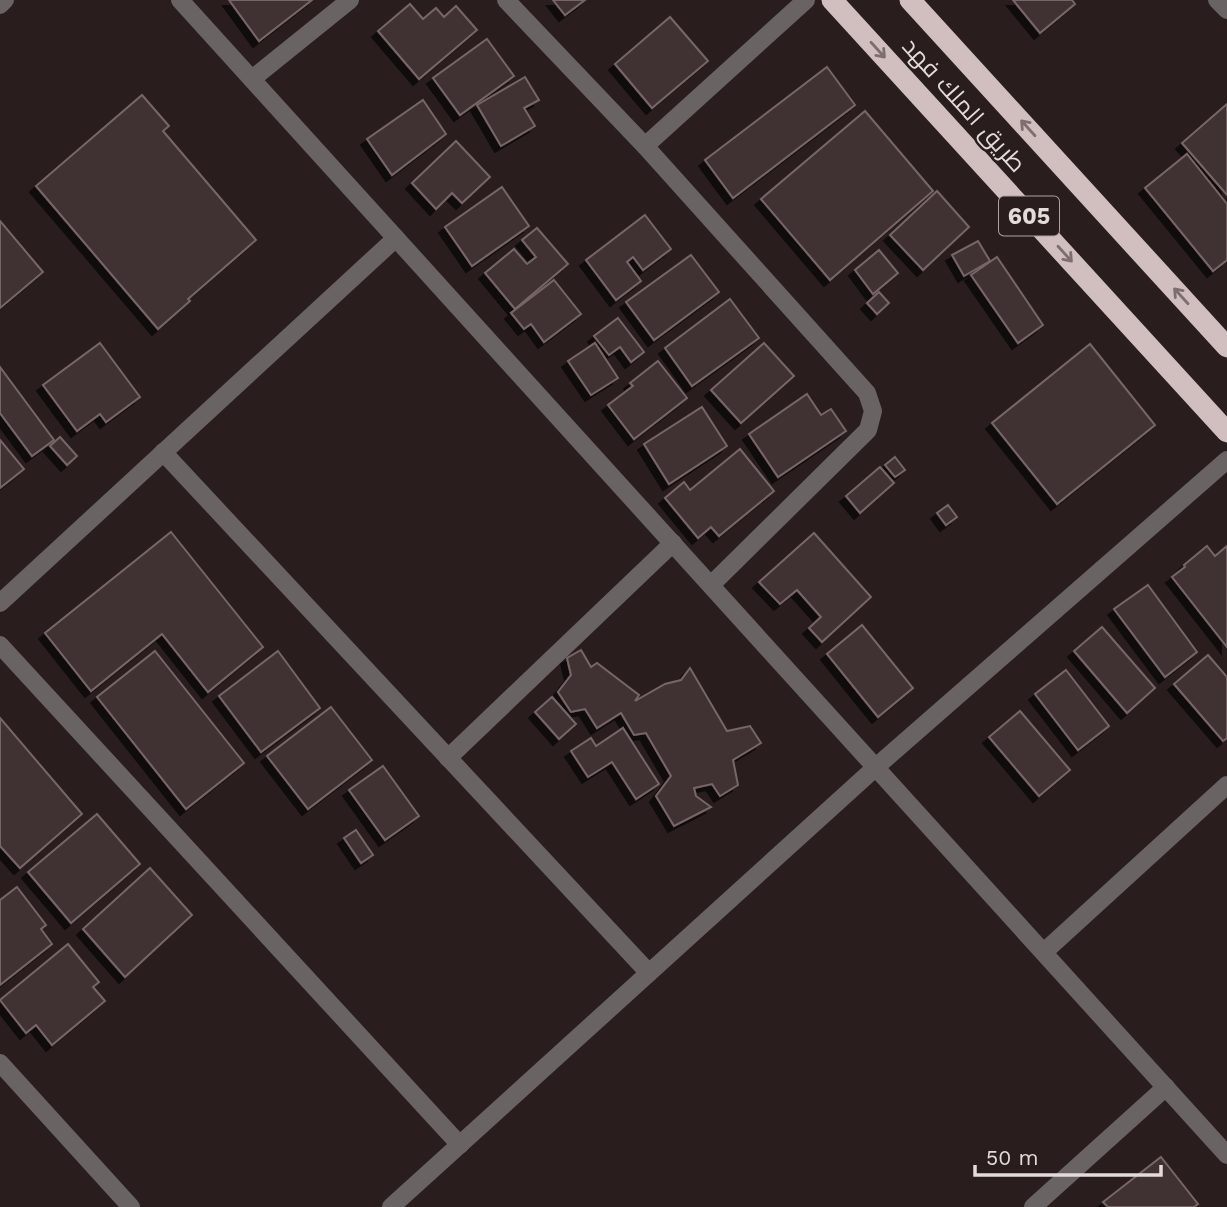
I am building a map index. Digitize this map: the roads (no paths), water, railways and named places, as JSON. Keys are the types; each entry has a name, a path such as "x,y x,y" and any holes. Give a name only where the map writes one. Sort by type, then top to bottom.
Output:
{"highway":[{"name":"طريق الملك فهد","path":"832,0 1227,432"},
{"name":"طريق الملك فهد","path":"910,0 1227,346"}],"street":[{"path":"0,5 5,0"},
{"path":"180,0 1227,1155"},
{"path":"252,79 351,0"},
{"path":"506,0 645,146 867,393 873,411 869,430 711,585"},
{"path":"645,146 806,0"},
{"path":"1217,0 1227,10"},
{"path":"0,603 396,238"},
{"path":"163,453 649,973"},
{"path":"391,1207 876,767 1227,460"},
{"path":"447,758 673,543"},
{"path":"0,645 460,1145"},
{"path":"1044,952 1227,785"},
{"path":"0,1063 131,1207"},
{"path":"1033,1207 1166,1087"}]}
